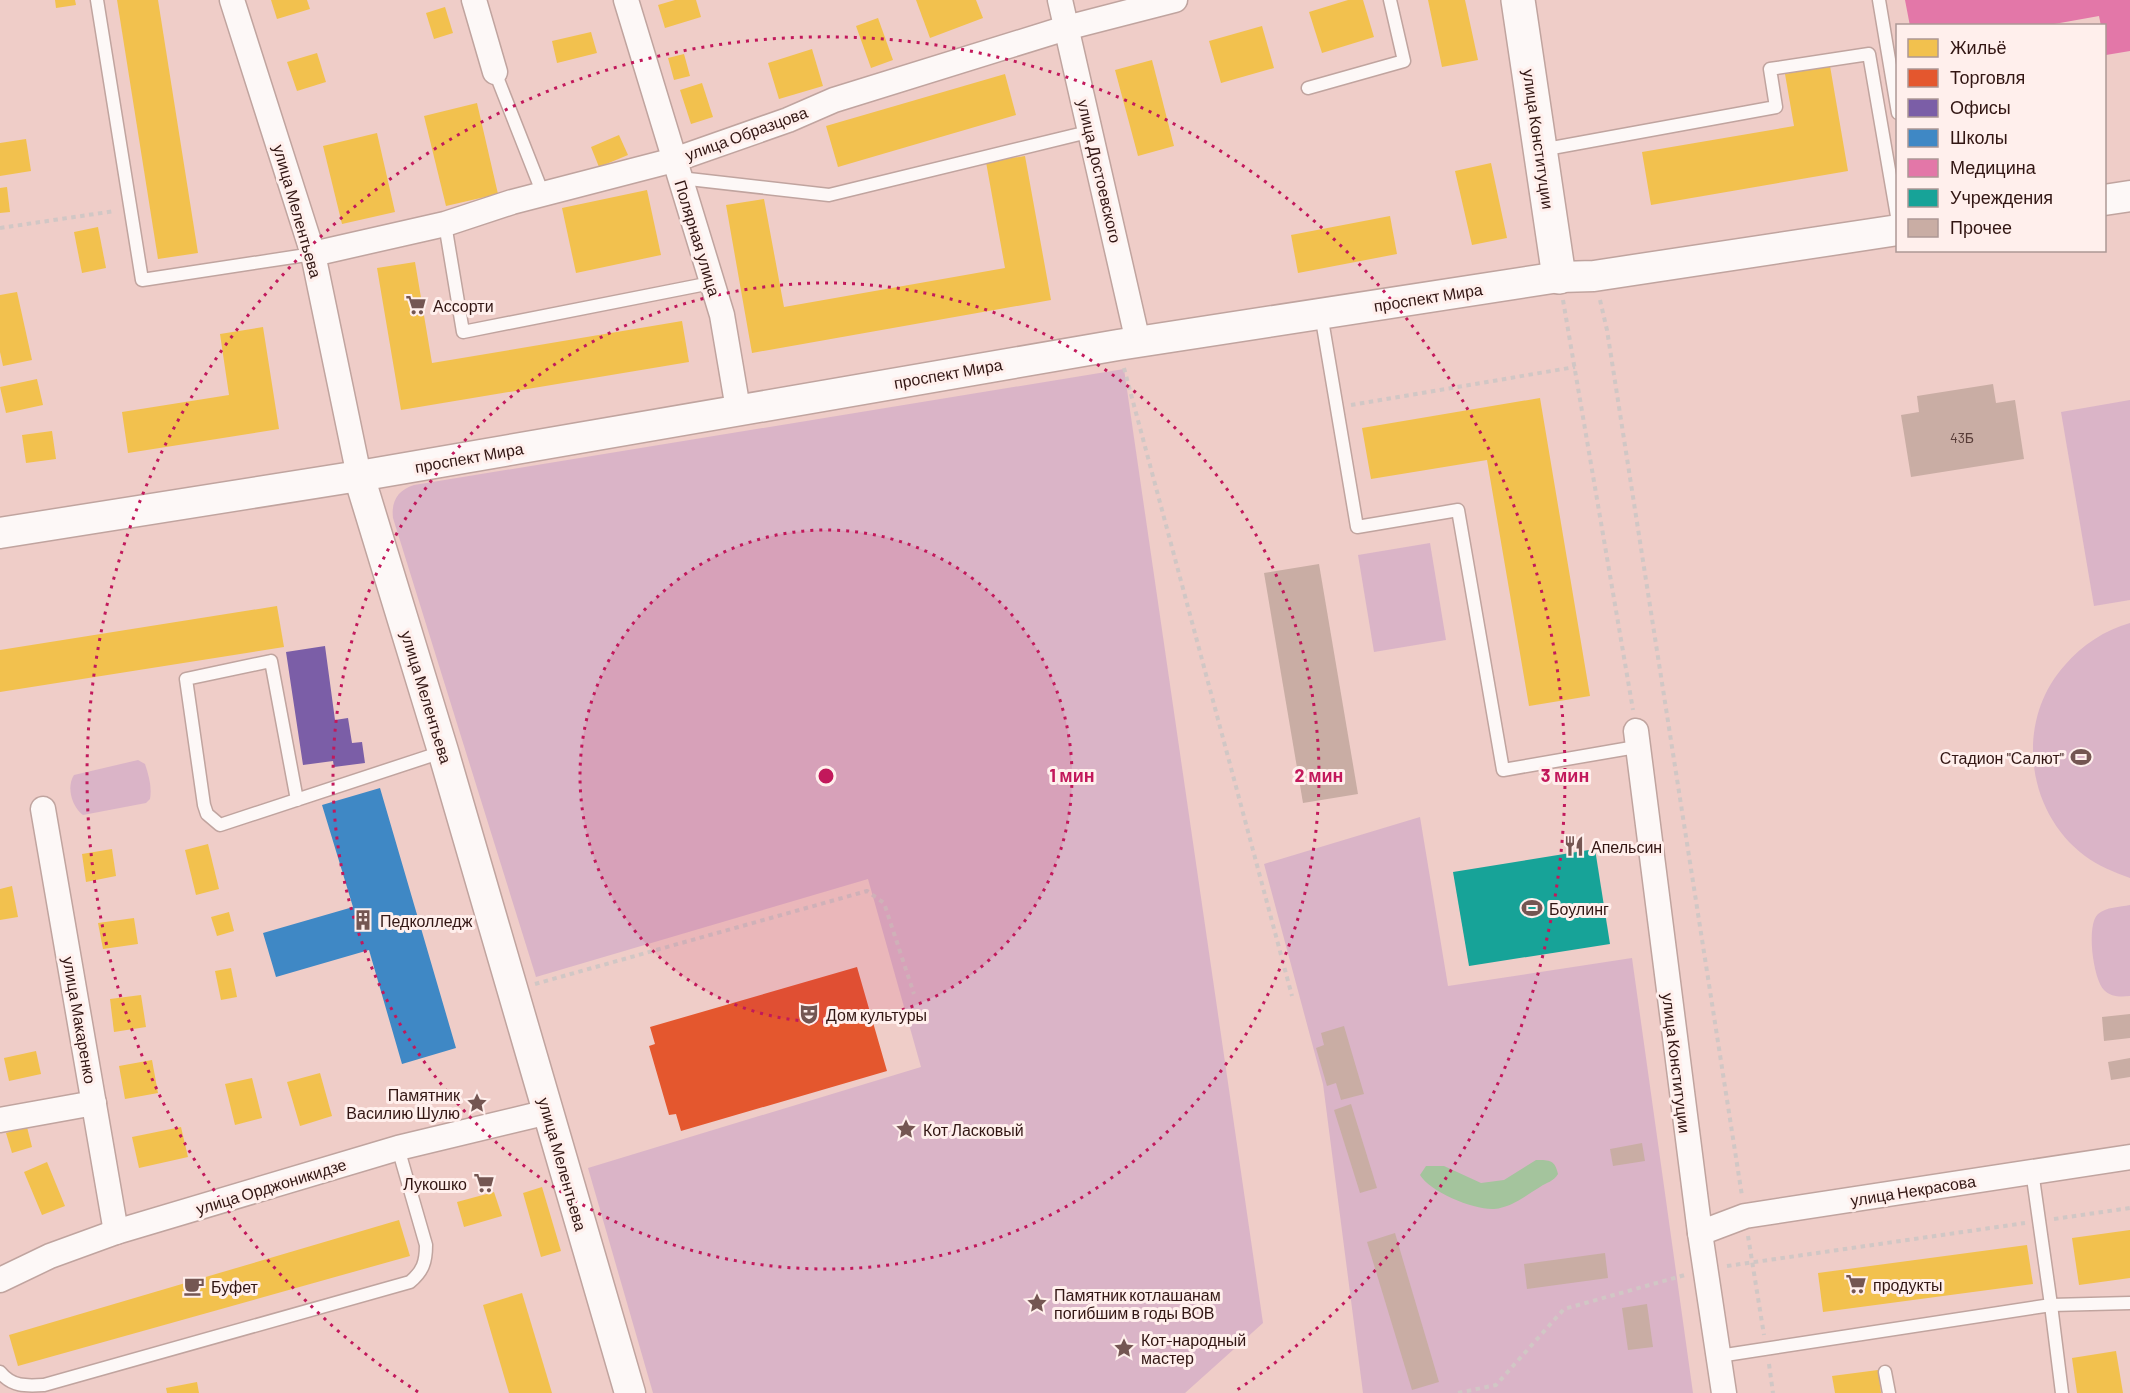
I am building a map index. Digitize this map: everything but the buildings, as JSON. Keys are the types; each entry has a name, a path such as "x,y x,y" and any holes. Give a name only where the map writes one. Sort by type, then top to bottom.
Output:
{"main road":[{"name":"улица Конституции","path":"1518,0 1559,277"}],"street":[{"name":"улица Мелентьева","path":"232,0 313,254 358,476 443,751 630,1393"},
{"path":"474,0 495,72"},
{"name":"Полярная улица","path":"626,0 722,315 738,408"},
{"name":"улица Достоевского","path":"1060,0 1092,131 1128,343"},
{"name":"улица Образцова","path":"313,254 445,224 543,194 677,169 834,100 1066,28 1175,0"},
{"path":"2106,200 2130,196"},
{"name":"проспект Мира","path":"0,533 358,476 738,408 1128,343 1559,277 1594,276 1896,230"},
{"name":"улица Конституции","path":"1636,740 1700,1233 1724,1393"},
{"name":"улица Макаренко","path":"43,809 116,1232"},
{"path":"0,1120 94,1103"},
{"name":"улица Орджоникидзе","path":"0,1280 50,1256 116,1232 398,1148 548,1112"},
{"name":"улица Некрасова","path":"1700,1233 1745,1216 2130,1157"}],"lane":[{"path":"97,0 142,280 313,254"},
{"path":"1308,88 1404,61 1390,0"},
{"path":"1879,0 1896,101"},
{"path":"1541,150 1776,107 1770,69 1869,54 1896,210"},
{"path":"495,72 543,194"},
{"path":"677,169 830,195 1092,131"},
{"path":"445,224 464,332 711,283"},
{"path":"1321,314 1357,527 1458,510 1503,770 1636,740"},
{"path":"297,800 271,661 186,679 204,805 214,822 220,825 297,800 443,751"},
{"path":"0,1372 10,1383 44,1389 410,1282 421,1272 426,1259 426,1245 398,1148"},
{"path":"2032,1171 2062,1393"},
{"path":"1719,1356 2051,1305 2130,1303"},
{"path":"1885,1372 1889,1393"}],"path":[{"path":"0,228 132,209"},
{"path":"1594,276 1608,330 1773,1393"},
{"path":"1559,277 1636,740"},
{"path":"1128,343 1292,996"},
{"path":"1337,407 1575,367"},
{"path":"511,990 867,891 884,903 914,994"},
{"path":"1458,1393 1496,1385 1564,1310 1705,1269 2130,1208"}],"shaded area":[{"path":"1124,369 1263,1323 1185,1393 653,1393 588,1168 921,1067 868,879 536,977 393,518 395,501 400,493 414,485"},
{"path":"2130,400 2130,600 2094,606 2061,412"},
{"path":"1430,543 1446,640 1374,652 1358,555"},
{"name":"Стадион \"Салют\"","path":"2130,623 2130,878 2101,866 2085,856 2065,837 2050,815 2039,790 2034,764 2034,738 2039,712 2049,687 2065,665 2094,639"},
{"path":"138,760 145,764 150,782 150,799 146,803 83,815 79,811 70,791 74,775"},
{"path":"1420,817 1448,986 1632,958 1693,1393 1363,1393 1323,1084 1264,864"},
{"path":"2130,905 2130,996 2116,996 2104,990 2100,984 2092,952 2092,929 2094,920 2101,912"},
{"path":"1536,1160 1553,1163 1558,1174 1556,1177 1518,1201 1494,1209 1485,1209 1453,1199 1433,1188 1420,1175 1426,1166 1444,1166 1481,1183 1504,1180"}],"place":[{"name":"Ассорти","path":"416,305"},
{"name":"Стадион \"Салют\"","path":"2081,757"},
{"name":"Апельсин","path":"1574,846"},
{"name":"Боулинг","path":"1532,908"},
{"name":"Педколледж","path":"363,920"},
{"name":"Дом культуры","path":"809,1014"},
{"name":"Памятник Василию Шулю","path":"477,1103"},
{"name":"Кот Ласковый","path":"906,1129"},
{"name":"Лукошко","path":"484,1183"},
{"name":"продукты","path":"1856,1284"},
{"name":"Буфет","path":"194,1286"},
{"name":"Памятник котлашанам погибшим в годы ВОВ","path":"1037,1303"},
{"name":"Кот-народный мастер","path":"1124,1348"}]}
